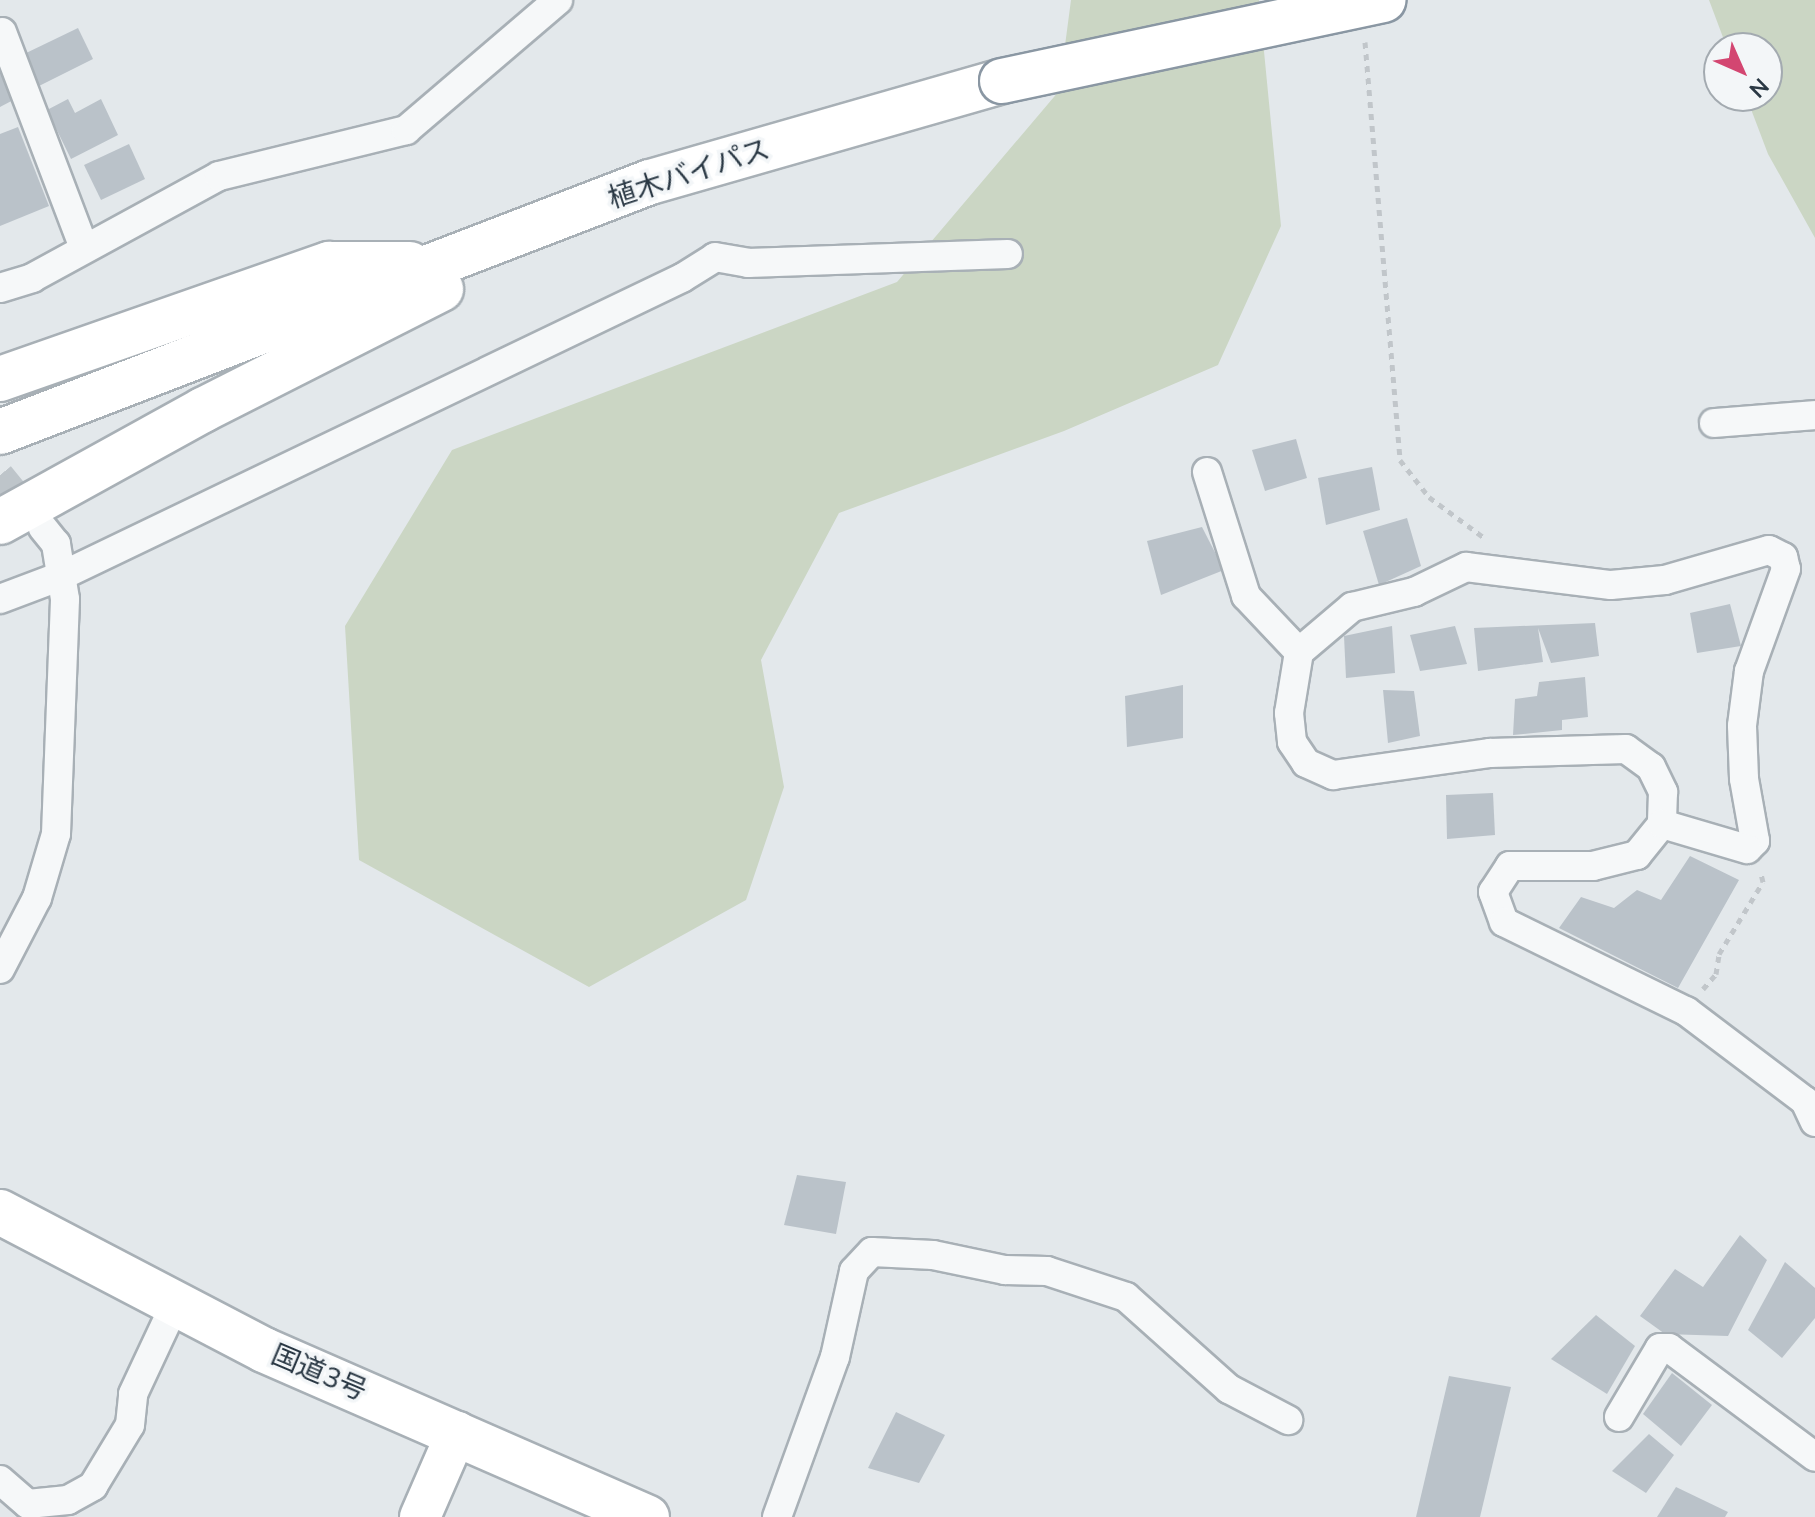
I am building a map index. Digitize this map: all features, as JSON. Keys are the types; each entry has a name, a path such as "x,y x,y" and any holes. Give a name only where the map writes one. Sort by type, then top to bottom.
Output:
{"highway":[{"name":"植木バイパス","path":"6,430 650,182 1002,81 1374,16"},
{"path":"0,522 203,410 650,182"},
{"path":"0,379 329,264 438,263"},
{"name":"国道3号","path":"0,1212 264,1350 647,1517"}],"main road":[{"path":"420,1517 457,1432"}],"street":[{"path":"0,288 32,278 219,176 406,130 558,0"},
{"path":"2,32 84,248"},
{"path":"0,599 61,576 682,278 715,257 748,263 1008,254"},
{"path":"1714,423 1815,415"},
{"path":"1207,472 1246,596 1299,652"},
{"path":"0,969 37,898 56,834 65,599 56,544 43,528"},
{"path":"1662,824 1747,849 1755,841 1742,726 1749,671 1786,569 1783,557 1769,550 1665,580 1611,585 1466,567 1414,592 1352,607 1299,652 1289,713 1292,742 1306,763 1333,775 1490,753 1626,749 1651,767 1663,792 1662,824 1637,855 1593,866 1510,866 1493,892 1504,922 1686,1011 1805,1101 1815,1122"},
{"path":"777,1517 835,1357 854,1271 872,1252 933,1255 1005,1270 1047,1271 1126,1297 1229,1389 1288,1420"},
{"path":"0,1480 28,1504 68,1500 93,1486 130,1425 133,1394 176,1302"},
{"path":"1619,1417 1660,1348 1669,1348 1815,1457"}],"path":[{"path":"1374,16 1400,460 1429,497 1489,541"},
{"path":"1686,1011 1716,974 1719,954 1763,882 1755,841"}],"green space":[{"path":"1071,0 1259,0 1281,226 1218,365 1064,431 839,513 761,660 784,787 746,900 589,987 359,860 345,626 452,450 897,282 1059,91"},
{"path":"1709,0 1815,0 1815,238 1768,154 1752,112 1783,112 1783,32 1721,32"}],"building":[{"path":"78,28 93,59 37,87 22,55"},
{"path":"0,64 17,98 0,107"},
{"path":"68,99 75,113 101,99 118,135 71,159 47,110"},
{"path":"18,127 49,206 0,226 0,134"},
{"path":"129,144 145,179 101,200 84,165"},
{"path":"1296,439 1307,478 1265,491 1252,450"},
{"path":"1372,467 1380,510 1326,525 1318,478"},
{"path":"1407,518 1421,566 1379,585 1363,531"},
{"path":"1202,527 1224,570 1161,595 1147,541"},
{"path":"1730,604 1741,646 1697,653 1690,613"},
{"path":"1595,623 1599,656 1551,663 1538,628 1543,662 1478,671 1474,628"},
{"path":"1392,626 1395,673 1346,678 1344,636"},
{"path":"1455,626 1467,664 1420,671 1410,635"},
{"path":"1585,677 1588,717 1562,720 1562,730 1513,735 1515,699 1537,696 1539,682"},
{"path":"1183,685 1183,738 1127,747 1125,696"},
{"path":"1383,690 1414,691 1420,736 1388,743"},
{"path":"1493,793 1495,835 1447,839 1446,795"},
{"path":"1690,856 1739,880 1678,988 1559,928 1581,897 1614,908 1637,890 1661,900"},
{"path":"797,1175 846,1182 836,1234 784,1225"},
{"path":"1740,1235 1767,1260 1728,1336 1665,1334 1640,1316 1675,1269 1703,1287"},
{"path":"1785,1262 1815,1288 1815,1318 1782,1358 1748,1330"},
{"path":"1596,1315 1635,1346 1607,1394 1551,1359"},
{"path":"1672,1373 1712,1405 1681,1446 1643,1414"},
{"path":"1449,1376 1511,1387 1480,1517 1416,1517"},
{"path":"896,1412 945,1435 919,1483 868,1468"},
{"path":"1649,1434 1674,1455 1646,1493 1612,1471"},
{"path":"1676,1487 1728,1512 1725,1517 1657,1517"}],"tunnel":[{"path":"0,475 35,518"}]}
